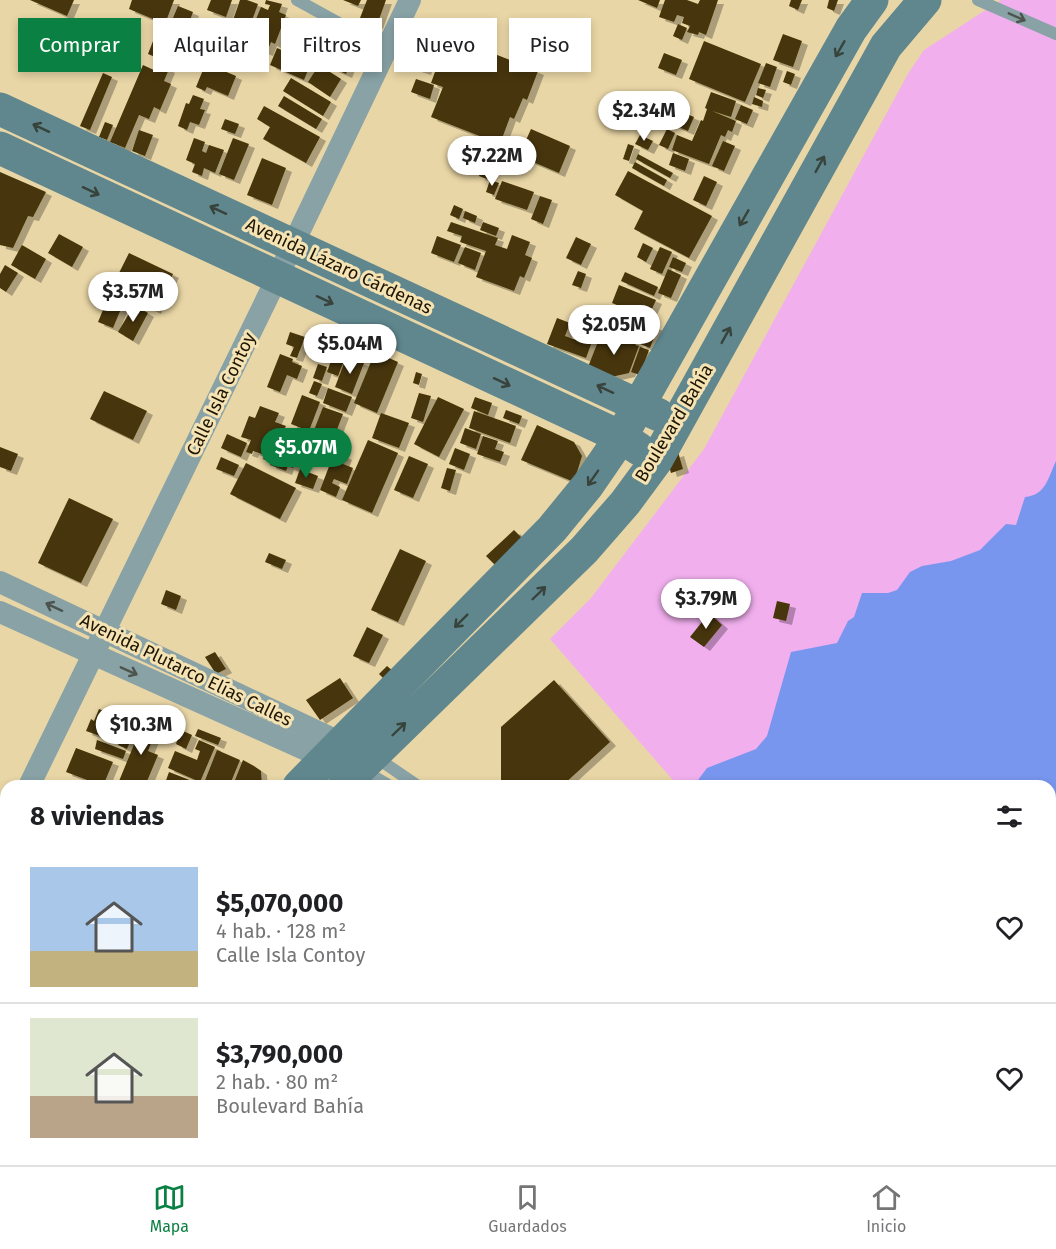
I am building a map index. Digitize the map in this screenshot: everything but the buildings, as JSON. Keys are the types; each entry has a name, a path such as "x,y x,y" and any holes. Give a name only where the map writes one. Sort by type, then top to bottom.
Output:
{"main road":[{"name":"Boulevard Bahía","path":"348,762 588,485 621,437 845,40 872,0"},
{"name":"Boulevard Bahía","path":"311,780 348,762 584,550 625,503 656,461 886,46 925,0"},
{"name":"Avenida Lázaro Cárdenas","path":"0,109 639,404 676,424"},
{"name":"Avenida Lázaro Cárdenas","path":"0,148 621,437 656,461"}],"street":[{"name":"Calle Isla Contoy","path":"32,780 278,278 410,0"},
{"name":"Avenida Plutarco Elías Calles","path":"0,582 104,631 348,762"},
{"name":"Avenida Plutarco Elías Calles","path":"0,612 93,655 348,762"}],"lane":[{"path":"297,0 386,49"},
{"path":"978,0 1056,34"},
{"path":"348,762 380,780"},
{"path":"348,762 400,780"}],"shaded area":[{"path":"1001,0 1056,0 1056,780 673,780 550,639 591,598 704,449 909,72 924,50"}],"water":[{"path":"1056,461 1056,780 698,780 707,768 756,749 767,736 791,652 837,643 848,621 854,617 862,593 888,593 897,590 910,572 922,566 951,561 980,550 1006,524 1016,525 1025,497 1038,493 1048,479"}]}
